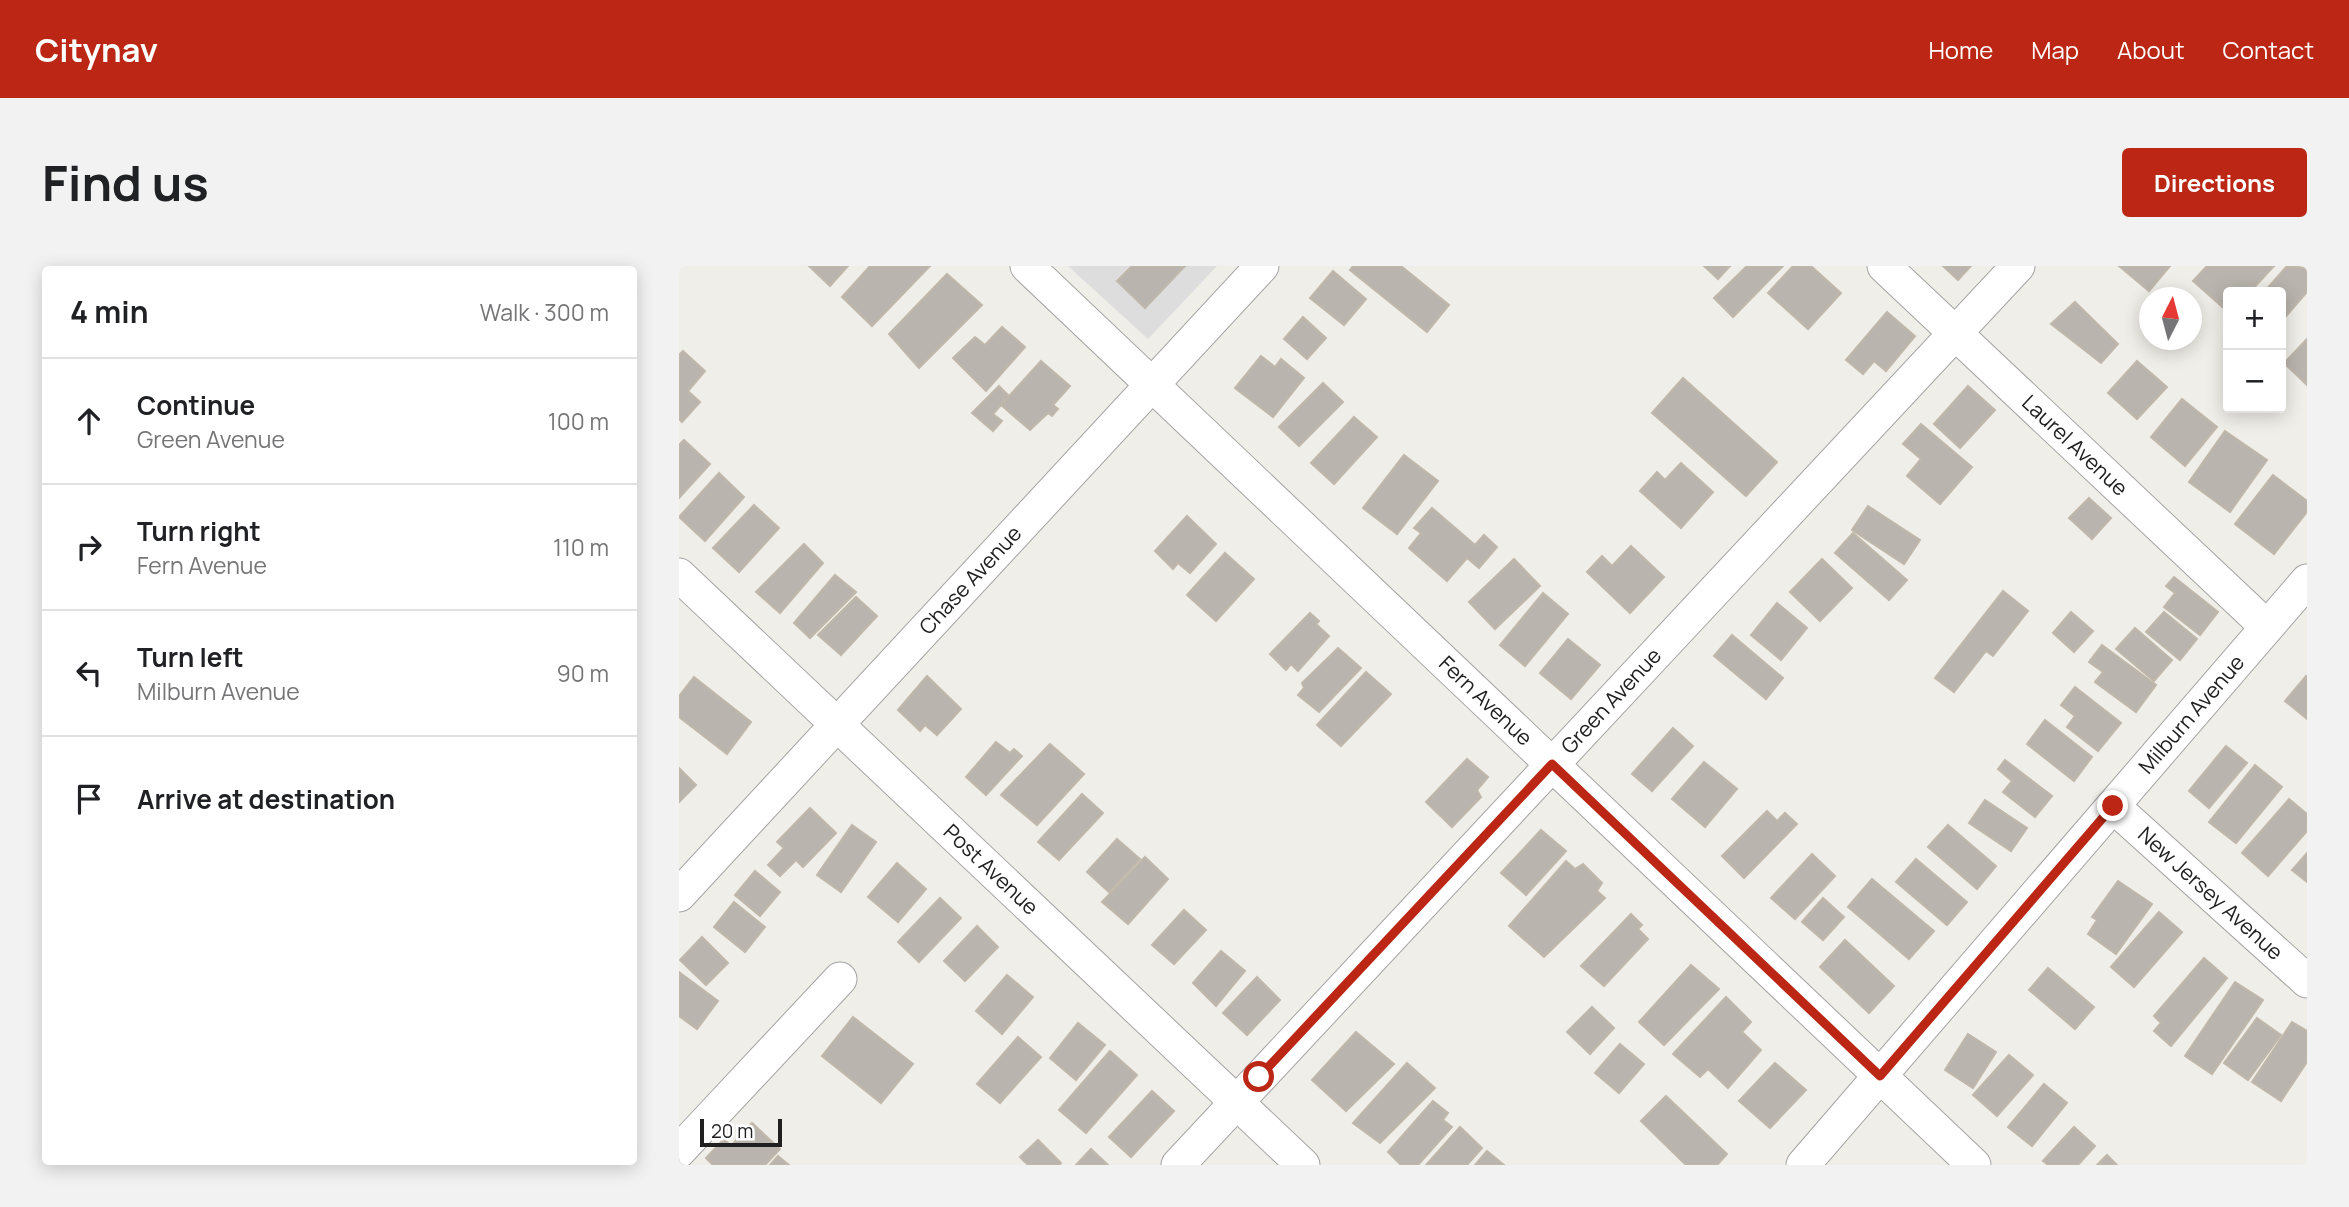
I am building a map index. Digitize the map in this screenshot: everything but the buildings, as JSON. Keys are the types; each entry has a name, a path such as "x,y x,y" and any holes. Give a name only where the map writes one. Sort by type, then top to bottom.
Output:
{"street":[{"name":"Fern Avenue","path":"1027,266 1974,1165"},
{"name":"Chase Avenue","path":"679,895 1262,266"},
{"name":"Laurel Avenue","path":"1884,266 2267,627"},
{"name":"Green Avenue","path":"1178,1165 2018,266"},
{"name":"Post Avenue","path":"679,575 1303,1165"},
{"name":"Milburn Avenue","path":"1803,1165 2307,581"},
{"name":"New Jersey Avenue","path":"2113,806 2307,981"},
{"path":"679,1151 840,979"}],"shaded area":[{"path":"1068,266 1217,266 1148,339"}],"route":[{"path":"1259,1077 1552,764 1880,1076 2113,806"}]}
